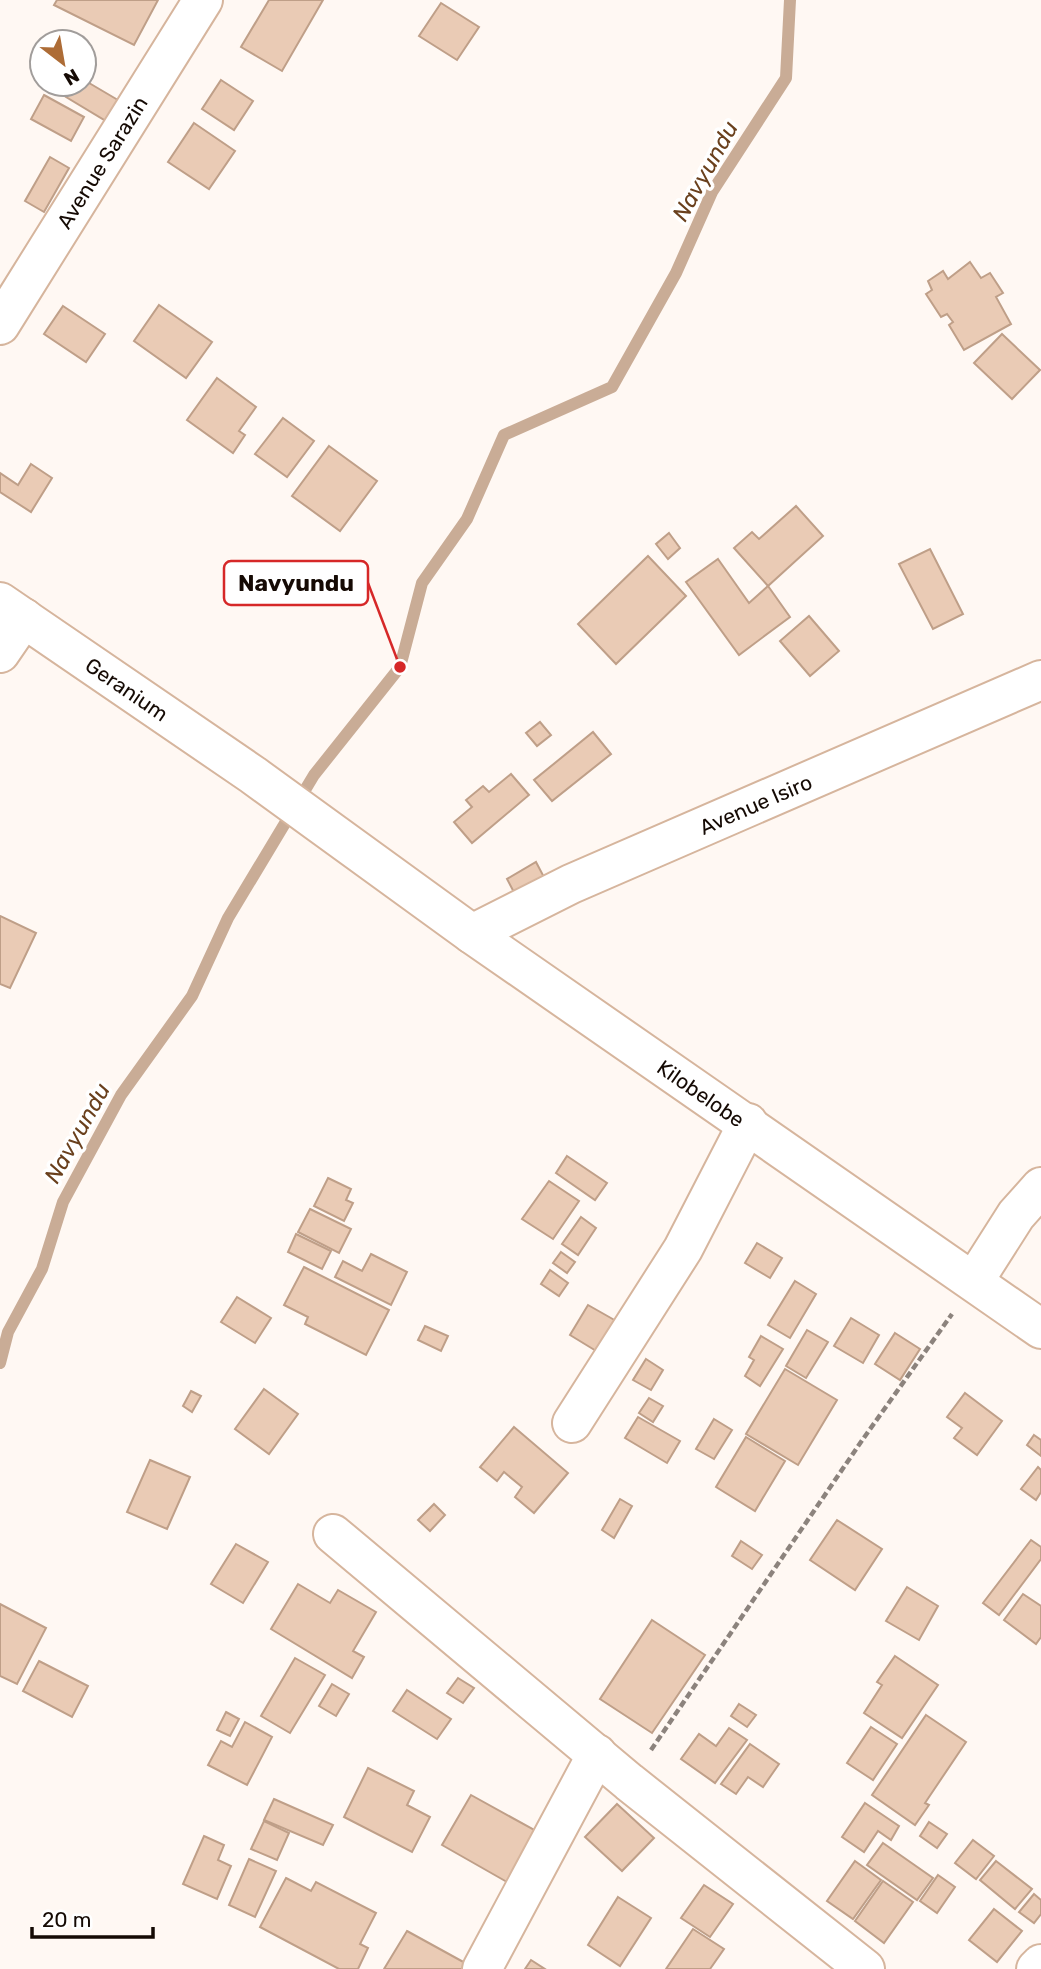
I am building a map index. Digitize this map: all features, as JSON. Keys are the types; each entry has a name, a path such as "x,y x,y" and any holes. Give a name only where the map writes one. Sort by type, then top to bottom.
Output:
{"street":[{"name":"Avenue Sarazin","path":"0,325 203,0"},
{"path":"0,653 12,610"},
{"name":"Geranium","path":"12,610 363,853"},
{"name":"Avenue Isiro","path":"472,934 571,884 1041,680"},
{"name":"Kilobelobe","path":"363,853 472,934 748,1123 1041,1329"},
{"path":"572,1423 683,1249 748,1123"},
{"path":"974,1281 1016,1215 1041,1187"},
{"path":"333,1534 629,1782 865,1969"},
{"path":"482,1969 597,1754"},
{"path":"1036,1969 1041,1964"}],"path":[{"path":"629,1782 974,1281"}],"building":[{"path":"57,0 158,0 134,45 54,5"},
{"path":"269,0 323,0 282,71 241,47"},
{"path":"441,3 479,27 457,60 419,36"},
{"path":"221,80 253,101 234,130 202,109"},
{"path":"98,88 123,103 111,124 68,98 98,98"},
{"path":"42,98 49,98 84,117 71,141 31,119"},
{"path":"194,123 235,151 209,189 168,162"},
{"path":"50,157 69,168 44,212 25,201"},
{"path":"970,262 981,278 990,273 1003,293 996,297 1011,324 964,350 949,325 953,322 947,314 941,317 926,294 932,290 928,281 943,271 948,279"},
{"path":"159,305 212,342 186,378 134,341"},
{"path":"63,306 105,334 86,362 44,334"},
{"path":"1002,334 1040,370 1012,399 974,363"},
{"path":"217,378 256,407 239,431 245,435 233,453 187,420"},
{"path":"283,418 314,441 287,477 255,454"},
{"path":"329,446 377,481 340,531 292,496"},
{"path":"31,464 52,478 31,512 0,492 0,473 18,485"},
{"path":"796,506 823,536 768,586 734,548 752,532 759,539"},
{"path":"669,533 680,548 668,559 656,544"},
{"path":"930,549 963,614 933,629 899,564"},
{"path":"648,556 686,596 616,664 578,624"},
{"path":"718,559 749,603 768,586 790,617 739,655 686,582"},
{"path":"809,616 839,651 810,676 780,641"},
{"path":"540,722 551,735 537,746 526,733"},
{"path":"593,732 611,754 552,801 534,780"},
{"path":"511,774 529,795 472,843 454,822 472,807 466,800 483,786 489,792"},
{"path":"536,862 545,879 516,896 507,879"},
{"path":"0,916 36,933 10,988 0,984"},
{"path":"567,1156 607,1183 595,1200 556,1173"},
{"path":"328,1178 351,1189 346,1200 353,1203 344,1221 314,1206"},
{"path":"549,1181 579,1201 553,1239 522,1219"},
{"path":"310,1209 351,1229 339,1253 298,1232"},
{"path":"581,1217 596,1228 578,1255 562,1244"},
{"path":"296,1234 331,1251 322,1269 288,1252"},
{"path":"757,1243 782,1258 770,1278 745,1263"},
{"path":"561,1252 575,1262 567,1273 553,1263"},
{"path":"371,1254 407,1272 391,1305 335,1277 343,1261 362,1271"},
{"path":"304,1267 389,1310 366,1355 305,1324 308,1317 284,1305"},
{"path":"550,1270 568,1283 559,1296 541,1284"},
{"path":"795,1281 816,1294 790,1338 768,1325"},
{"path":"237,1297 271,1318 255,1343 221,1322"},
{"path":"588,1305 625,1326 606,1357 570,1335"},
{"path":"851,1318 879,1335 863,1363 834,1346"},
{"path":"425,1326 448,1336 441,1351 418,1340"},
{"path":"807,1330 828,1342 806,1378 786,1366"},
{"path":"895,1333 920,1349 900,1380 875,1364"},
{"path":"761,1336 783,1349 760,1386 745,1376 754,1360 749,1357"},
{"path":"646,1359 663,1370 651,1390 633,1380"},
{"path":"785,1369 837,1400 798,1465 746,1434"},
{"path":"264,1389 298,1414 269,1454 235,1429"},
{"path":"191,1391 201,1396 192,1412 183,1406"},
{"path":"965,1393 1002,1421 977,1455 954,1438 962,1428 947,1417"},
{"path":"649,1398 663,1406 653,1422 639,1413"},
{"path":"638,1417 680,1441 667,1463 625,1438"},
{"path":"714,1419 732,1430 714,1459 696,1449"},
{"path":"514,1427 568,1473 534,1513 515,1497 522,1487 504,1472 497,1481 480,1467"},
{"path":"1034,1435 1041,1440 1041,1456 1027,1445"},
{"path":"746,1437 785,1461 755,1511 716,1487"},
{"path":"150,1460 190,1477 167,1529 127,1512"},
{"path":"1038,1467 1041,1470 1041,1492 1036,1500 1021,1489"},
{"path":"620,1499 632,1506 614,1538 602,1530"},
{"path":"434,1504 445,1515 430,1531 418,1520"},
{"path":"837,1520 882,1549 855,1590 810,1560"},
{"path":"1031,1540 1041,1547 1041,1559 999,1615 983,1603"},
{"path":"741,1541 762,1555 752,1569 732,1556"},
{"path":"236,1544 268,1562 243,1603 211,1584"},
{"path":"298,1584 330,1603 338,1590 376,1612 353,1651 364,1657 352,1678 271,1629"},
{"path":"907,1587 938,1606 919,1640 886,1621"},
{"path":"1023,1594 1041,1606 1041,1637 1036,1644 1004,1620"},
{"path":"0,1604 46,1628 17,1684 0,1676"},
{"path":"652,1620 705,1655 652,1733 600,1699"},
{"path":"895,1656 938,1685 902,1738 864,1713 882,1685 877,1682"},
{"path":"295,1658 325,1675 290,1733 261,1716"},
{"path":"39,1661 88,1686 72,1717 23,1691"},
{"path":"458,1678 474,1688 463,1703 447,1693"},
{"path":"332,1684 349,1694 336,1716 319,1706"},
{"path":"407,1690 451,1719 437,1739 393,1711"},
{"path":"739,1704 756,1715 747,1727 731,1716"},
{"path":"226,1712 239,1719 230,1736 217,1730"},
{"path":"926,1715 966,1742 925,1803 929,1805 915,1825 872,1795"},
{"path":"245,1722 272,1737 247,1785 208,1765 221,1741 232,1747"},
{"path":"871,1727 897,1744 873,1780 847,1763"},
{"path":"729,1728 747,1740 715,1783 681,1759 699,1734 716,1746"},
{"path":"750,1744 779,1764 763,1787 748,1777 736,1794 721,1784"},
{"path":"368,1768 414,1791 407,1805 430,1817 412,1852 344,1817"},
{"path":"471,1795 536,1831 507,1882 442,1845"},
{"path":"274,1799 333,1825 323,1845 264,1820"},
{"path":"865,1803 899,1826 891,1840 878,1831 864,1852 842,1837"},
{"path":"617,1804 654,1838 622,1871 585,1837"},
{"path":"264,1821 289,1833 277,1860 251,1849"},
{"path":"929,1822 947,1834 937,1848 920,1836"},
{"path":"204,1836 224,1845 218,1860 231,1866 217,1899 183,1884"},
{"path":"973,1840 994,1856 976,1879 955,1863"},
{"path":"883,1843 933,1878 917,1900 867,1865"},
{"path":"249,1859 276,1871 255,1917 229,1905"},
{"path":"855,1861 881,1880 853,1919 827,1901"},
{"path":"996,1861 1032,1889 1015,1909 980,1880"},
{"path":"938,1875 955,1887 937,1913 920,1901"},
{"path":"286,1878 311,1891 316,1882 376,1913 360,1944 368,1948 358,1969 339,1969 260,1927"},
{"path":"883,1881 913,1902 884,1943 855,1921"},
{"path":"704,1885 733,1904 710,1937 681,1918"},
{"path":"1034,1894 1041,1900 1041,1914 1034,1923 1019,1912"},
{"path":"618,1897 651,1918 620,1966 588,1945"},
{"path":"994,1909 1022,1931 997,1962 969,1940"},
{"path":"693,1929 724,1949 710,1969 666,1969"},
{"path":"407,1931 467,1964 464,1969 384,1969"},
{"path":"531,1960 545,1969 525,1969"}],"waterway":[{"name":"Navyundu","path":"0,1363 8,1332 42,1269 63,1202 121,1095 192,996 228,918 314,775 400,667 422,583 467,519 504,435 612,387 676,273 712,192 786,78 790,0"}],"place":[{"name":"Navyundu","path":"400,667"}]}
